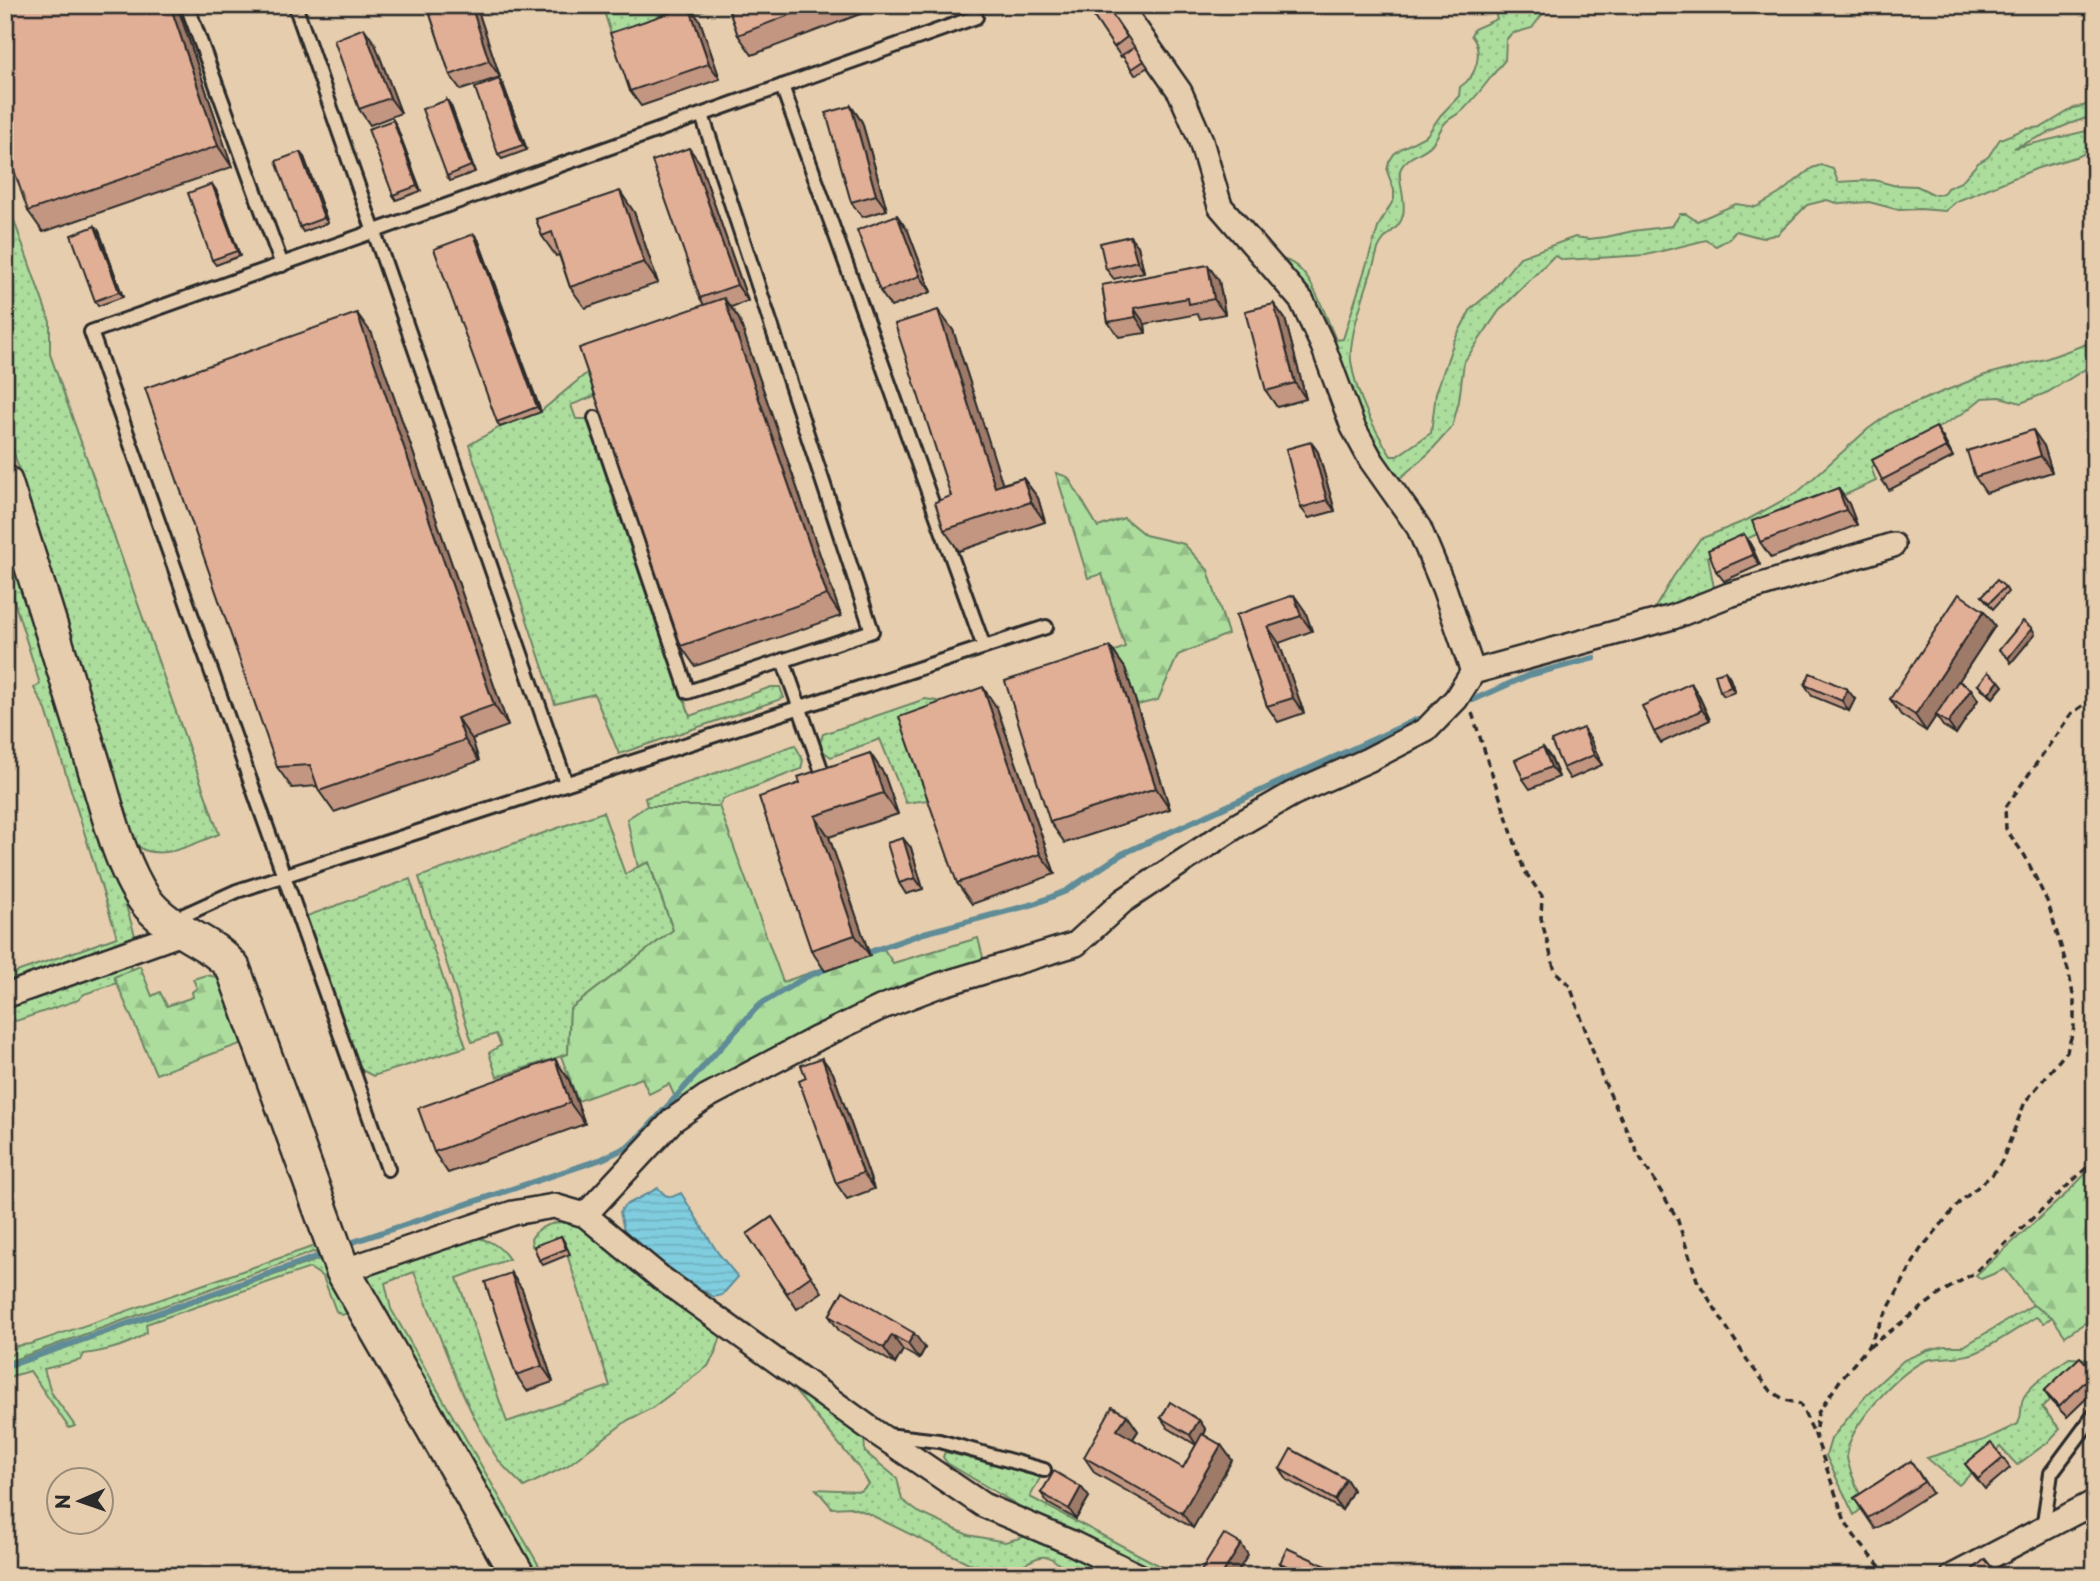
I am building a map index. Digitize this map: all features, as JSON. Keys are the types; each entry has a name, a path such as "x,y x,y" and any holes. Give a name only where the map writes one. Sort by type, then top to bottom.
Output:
{"street":[{"path":"1119,5 1180,92 1200,138 1220,206 1302,301 1323,346 1353,427 1371,460 1419,528 1444,587 1468,679"},
{"path":"5,482 127,865 147,902 174,928 224,957 233,968 343,1271 517,1576"},
{"path":"585,1215 673,1120 706,1097 880,1008 940,985 1076,944 1123,901 1238,825 1292,794 1426,730 1456,699 1468,679 1673,617 1729,595 1893,545"},
{"path":"5,996 174,928"},
{"path":"343,1271 513,1213 554,1206 585,1215 661,1278 878,1434 983,1504 1073,1543 1139,1576"},
{"path":"1953,1576 2095,1502"}],"lane":[{"path":"187,5 282,265"},
{"path":"295,5 566,783"},
{"path":"388,1169 91,332 976,17"},
{"path":"782,86 984,647"},
{"path":"594,418 688,692 872,631 702,115"},
{"path":"174,928 237,891 1046,627"},
{"path":"783,660 821,769"},
{"path":"2043,1529 2051,1473 2095,1414"},
{"path":"878,1434 939,1441 1044,1470"}],"path":[{"path":"1468,679 1524,870 1542,896 1541,918 1555,971 1570,986 1602,1077 1637,1154 1677,1218 1697,1280 1749,1363 1771,1391 1785,1401 1800,1404 1815,1435 1845,1521 1888,1576"},
{"path":"1815,1435 1818,1413 1841,1379 1867,1348 1920,1250 1960,1202 1993,1174 2002,1161 2025,1102 2067,1051 2074,1028 2074,999 2068,970 2048,902 2025,856 2006,829 2004,818 2005,808 2055,734 2071,714 2095,697"},
{"path":"1867,1348 1944,1291 1974,1273 2095,1160"}],"green space":[{"path":"602,5 720,5 613,40"},
{"path":"1501,5 1579,5 1547,8 1532,28 1511,34 1506,40 1505,60 1479,92 1463,110 1445,123 1431,145 1401,168 1403,215 1378,249 1356,320 1351,349 1353,374 1361,398 1391,456 1397,456 1431,433 1436,393 1454,341 1471,309 1492,291 1520,257 1575,237 1589,239 1672,226 1680,214 1686,214 1697,221 1736,204 1756,207 1779,194 1812,168 1821,165 1833,169 1838,182 1874,180 1893,185 1917,186 1935,195 1943,194 1947,188 1961,182 1978,163 1988,157 2000,139 2025,129 2042,127 2074,108 2095,103 2095,115 2014,148 2095,129 2095,148 1957,201 1945,211 1899,210 1869,202 1840,204 1827,200 1807,205 1778,234 1762,238 1736,231 1729,239 1716,246 1706,240 1646,255 1564,260 1554,256 1499,311 1464,362 1459,401 1452,427 1429,453 1398,480 1353,403 1310,294 1285,260 1303,272 1336,340 1343,339 1379,225 1394,199 1394,190 1387,171 1389,162 1402,148 1427,135 1459,96 1460,87 1471,76 1477,63 1477,48 1471,35 1474,29 1497,19 1494,10"},
{"path":"5,195 50,322 50,354 219,834 172,851 144,850 129,835 5,423"},
{"path":"2095,341 2095,363 2048,392 2021,403 2000,397 1982,398 1965,412 1871,467 1876,481 1708,556 1715,593 1649,618 1700,539 1747,520 1798,492 1868,429 1892,412 1985,375 2045,359"},
{"path":"588,372 595,396 571,405 576,419 588,419 690,716 771,687 780,687 784,698 619,754 594,694 555,704 469,445 500,427 540,412"},
{"path":"1056,473 1068,477 1098,527 1124,518 1145,535 1184,544 1208,570 1228,634 1178,655 1158,700 1137,705 1119,669 1115,651 1125,647 1102,574 1088,578"},
{"path":"5,513 138,945 5,990 5,976 117,937 46,710 34,688 40,684 5,572"},
{"path":"925,699 942,702 948,717 905,734 928,800 906,803 880,739 831,757 819,745 823,734"},
{"path":"795,745 803,760 801,769 723,799 719,806 647,806 645,798"},
{"path":"647,806 719,806 783,982 883,948 893,963 978,938 985,965 679,1106 669,1084 649,1094 642,1078 578,1101 561,1056 568,1054 570,1009 673,930 649,862 638,867 627,819"},
{"path":"603,812 625,874 648,861 673,930 570,1009 568,1054 497,1077 489,1053 501,1045 496,1034 472,1042 419,877"},
{"path":"410,879 466,1047 373,1076 360,1069 304,917"},
{"path":"128,963 132,970 115,977 117,983 84,994 78,1000 16,1021 12,1018 5,1021 5,1007"},
{"path":"140,966 152,996 160,992 167,1006 193,997 192,992 197,988 193,979 206,975 222,978 246,1042 156,1074 114,977"},
{"path":"225,979 348,1313 342,1315 336,1311 323,1277 310,1268 146,1324 147,1332 125,1344 84,1354 81,1360 44,1369 51,1392 75,1426 69,1428 30,1371 5,1378 5,1369 320,1259 320,1254 313,1252 5,1363 5,1356 13,1354 16,1346 30,1344 315,1246"},
{"path":"2095,1164 2095,1325 2088,1321 2065,1336 2052,1317 2033,1305 2005,1269 1981,1279 1976,1275 2066,1194"},
{"path":"560,1222 580,1225 722,1333 708,1366 652,1408 628,1420 567,1466 524,1487 505,1468 483,1435 461,1389 414,1272 385,1283 391,1309 545,1576 533,1576 368,1279 371,1273 474,1237 490,1242 502,1250 509,1259 457,1278 507,1422 610,1386 563,1242 536,1250 532,1246 531,1239 540,1229"},
{"path":"2033,1305 2052,1317 2044,1323 2036,1317 1975,1353 1927,1360 1916,1365 1877,1401 1849,1444 1849,1467 1865,1506 1854,1515 1826,1456 1831,1439 1868,1393 1904,1360 1945,1346 1964,1346"},
{"path":"2069,1358 2092,1359 2042,1407 2060,1429 2048,1442 2017,1465 2000,1447 1959,1485 1927,1458 1984,1440 2018,1424 2024,1396 2042,1378"},
{"path":"785,1379 864,1435 865,1452 897,1478 902,1500 918,1512 968,1535 1005,1542 1034,1534 1085,1556 1097,1570 1097,1576 1068,1576 1060,1565 1046,1557 1039,1557 1005,1572 985,1571 865,1512 850,1507 832,1508 816,1489 861,1491 869,1484 859,1468"},
{"path":"945,1452 1041,1476 1030,1497 1179,1576 1151,1576 1024,1509 947,1463 943,1457"}],"water":[{"path":"658,1188 665,1195 672,1197 681,1193 718,1253 738,1277 722,1295 714,1297 684,1279 624,1230 620,1212 624,1206"}],"building":[{"path":"5,5 170,5 218,146 28,211 5,144"},
{"path":"427,5 471,5 489,61 450,75"},
{"path":"727,5 815,5 738,35"},
{"path":"1086,5 1106,5 1127,37 1114,47"},
{"path":"689,6 709,64 630,91 610,33"},
{"path":"364,28 390,98 359,109 334,40"},
{"path":"1135,47 1144,61 1132,69 1122,55"},
{"path":"499,79 523,145 498,154 475,88"},
{"path":"447,100 471,166 447,176 422,109"},
{"path":"851,106 876,195 851,202 826,113"},
{"path":"393,120 417,186 393,195 368,129"},
{"path":"689,148 737,285 700,298 652,161"},
{"path":"300,152 324,218 300,227 276,161"},
{"path":"212,184 237,251 212,260 188,193"},
{"path":"620,191 644,262 570,287 552,232 542,236 536,219"},
{"path":"897,215 920,276 880,291 857,230"},
{"path":"95,226 119,292 95,301 71,235"},
{"path":"474,234 537,407 497,422 434,249"},
{"path":"1130,236 1137,261 1106,269 1100,243"},
{"path":"1208,265 1214,299 1189,304 1188,298 1134,308 1136,317 1108,322 1102,285"},
{"path":"724,298 827,595 681,646 579,348"},
{"path":"1274,304 1295,383 1266,391 1245,311"},
{"path":"938,310 995,487 1023,478 1031,502 944,530 935,502 951,496 895,324"},
{"path":"357,313 494,705 457,718 465,740 319,791 310,765 277,767 145,388"},
{"path":"1936,427 1946,447 1882,480 1872,460"},
{"path":"2033,430 2041,456 1975,477 1967,451"},
{"path":"1311,442 1327,500 1301,508 1286,449"},
{"path":"1838,488 1846,510 1760,542 1752,521"},
{"path":"1744,534 1753,555 1716,571 1708,550"},
{"path":"1997,580 2005,587 1989,603 1982,596"},
{"path":"1959,594 1984,611 1915,715 1890,699"},
{"path":"1294,595 1301,616 1268,627 1293,698 1267,706 1236,615"},
{"path":"2023,621 2032,628 2008,658 1999,650"},
{"path":"1110,647 1156,788 1050,822 1005,681"},
{"path":"1725,671 1731,687 1720,691 1715,674"},
{"path":"1988,672 1999,681 1989,693 1978,685"},
{"path":"1810,673 1847,689 1842,701 1805,685"},
{"path":"1958,681 1971,689 1948,723 1936,715"},
{"path":"1691,683 1702,710 1654,732 1642,706"},
{"path":"983,687 1040,854 957,883 899,717"},
{"path":"1583,728 1594,755 1563,768 1551,741"},
{"path":"1543,747 1551,767 1523,779 1515,760"},
{"path":"870,753 883,793 815,816 855,935 811,950 759,797 800,783 798,777"},
{"path":"903,838 915,878 899,883 887,843"},
{"path":"822,1058 863,1173 836,1183 799,1081 806,1078 801,1065"},
{"path":"555,1059 570,1103 434,1152 418,1108"},
{"path":"772,1217 811,1276 787,1293 747,1234"},
{"path":"561,1236 566,1249 539,1260 534,1246"},
{"path":"511,1273 542,1366 516,1375 485,1282"},
{"path":"843,1291 914,1333 908,1344 892,1335 884,1348 829,1316"},
{"path":"2080,1357 2095,1372 2059,1407 2044,1391"},
{"path":"1170,1402 1199,1420 1190,1435 1161,1418"},
{"path":"1112,1407 1127,1415 1117,1430 1183,1468 1202,1434 1221,1445 1182,1513 1084,1457"},
{"path":"1991,1443 2003,1458 1978,1479 1965,1464"},
{"path":"1291,1449 1346,1479 1335,1500 1280,1469"},
{"path":"1911,1461 1924,1482 1868,1518 1854,1498"},
{"path":"1054,1471 1081,1487 1069,1509 1041,1493"},
{"path":"1224,1534 1241,1544 1221,1576 1198,1576"},
{"path":"1287,1548 1333,1569 1330,1576 1308,1576 1280,1563"},
{"path":"1985,1559 1995,1571 1990,1576 1965,1576"}],"waterway":[{"path":"1473,700 1529,675 1594,658"},
{"path":"861,955 924,933 1034,904 1066,891 1122,854 1418,719"},
{"path":"347,1244 602,1159 629,1146 759,1005 806,977 831,967"},
{"path":"5,1367 316,1257"}]}
